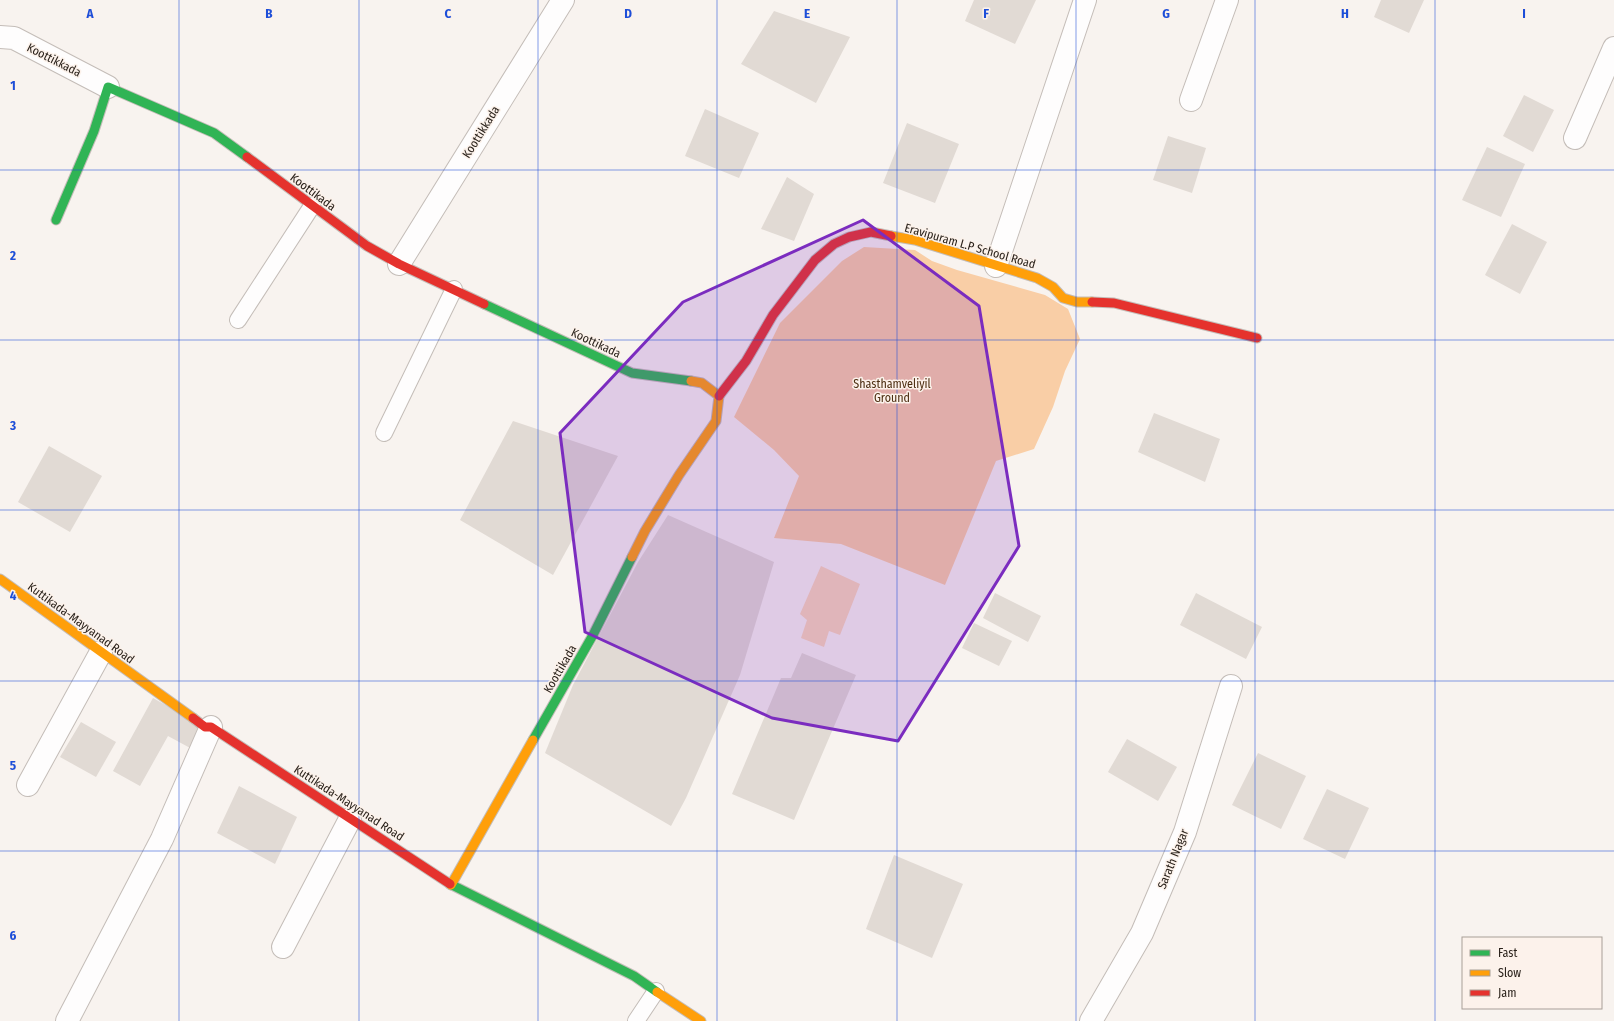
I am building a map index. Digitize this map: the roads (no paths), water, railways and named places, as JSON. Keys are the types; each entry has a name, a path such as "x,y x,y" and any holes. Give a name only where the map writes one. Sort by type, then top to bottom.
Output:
{"street":[{"name":"Koottikkada","path":"399,264 563,0"},
{"path":"996,266 1085,0"},
{"path":"1191,100 1227,0"},
{"name":"Koottikkada","path":"0,37 14,38 108,87"},
{"path":"1575,138 1614,48"},
{"name":"Koottikada","path":"108,87 214,133 367,246 399,264 632,373 702,383 719,396 716,420 679,475 645,531 593,635 451,885"},
{"path":"56,220 94,131 108,87"},
{"name":"Eravipuram L.P School Road","path":"719,396 746,360 773,315 815,260 834,244 871,232 915,240 1037,278 1053,287 1063,298 1077,302 1114,303 1257,338"},
{"name":"Kuttikada-Mayyanad Road","path":"0,579 205,727 211,727 451,885 634,976 701,1021"},
{"path":"28,785 101,652"},
{"name":"Sarath Nagar","path":"1091,1021 1142,933 1185,832 1231,686"},
{"path":"67,1021 162,839 211,727"},
{"path":"283,947 350,819"}],"lane":[{"path":"238,320 312,206"},
{"path":"384,433 454,289"},
{"path":"636,1021 656,991"}],"park label":[{"name":"Shasthamveliyil Ground","path":"892,391"}]}
